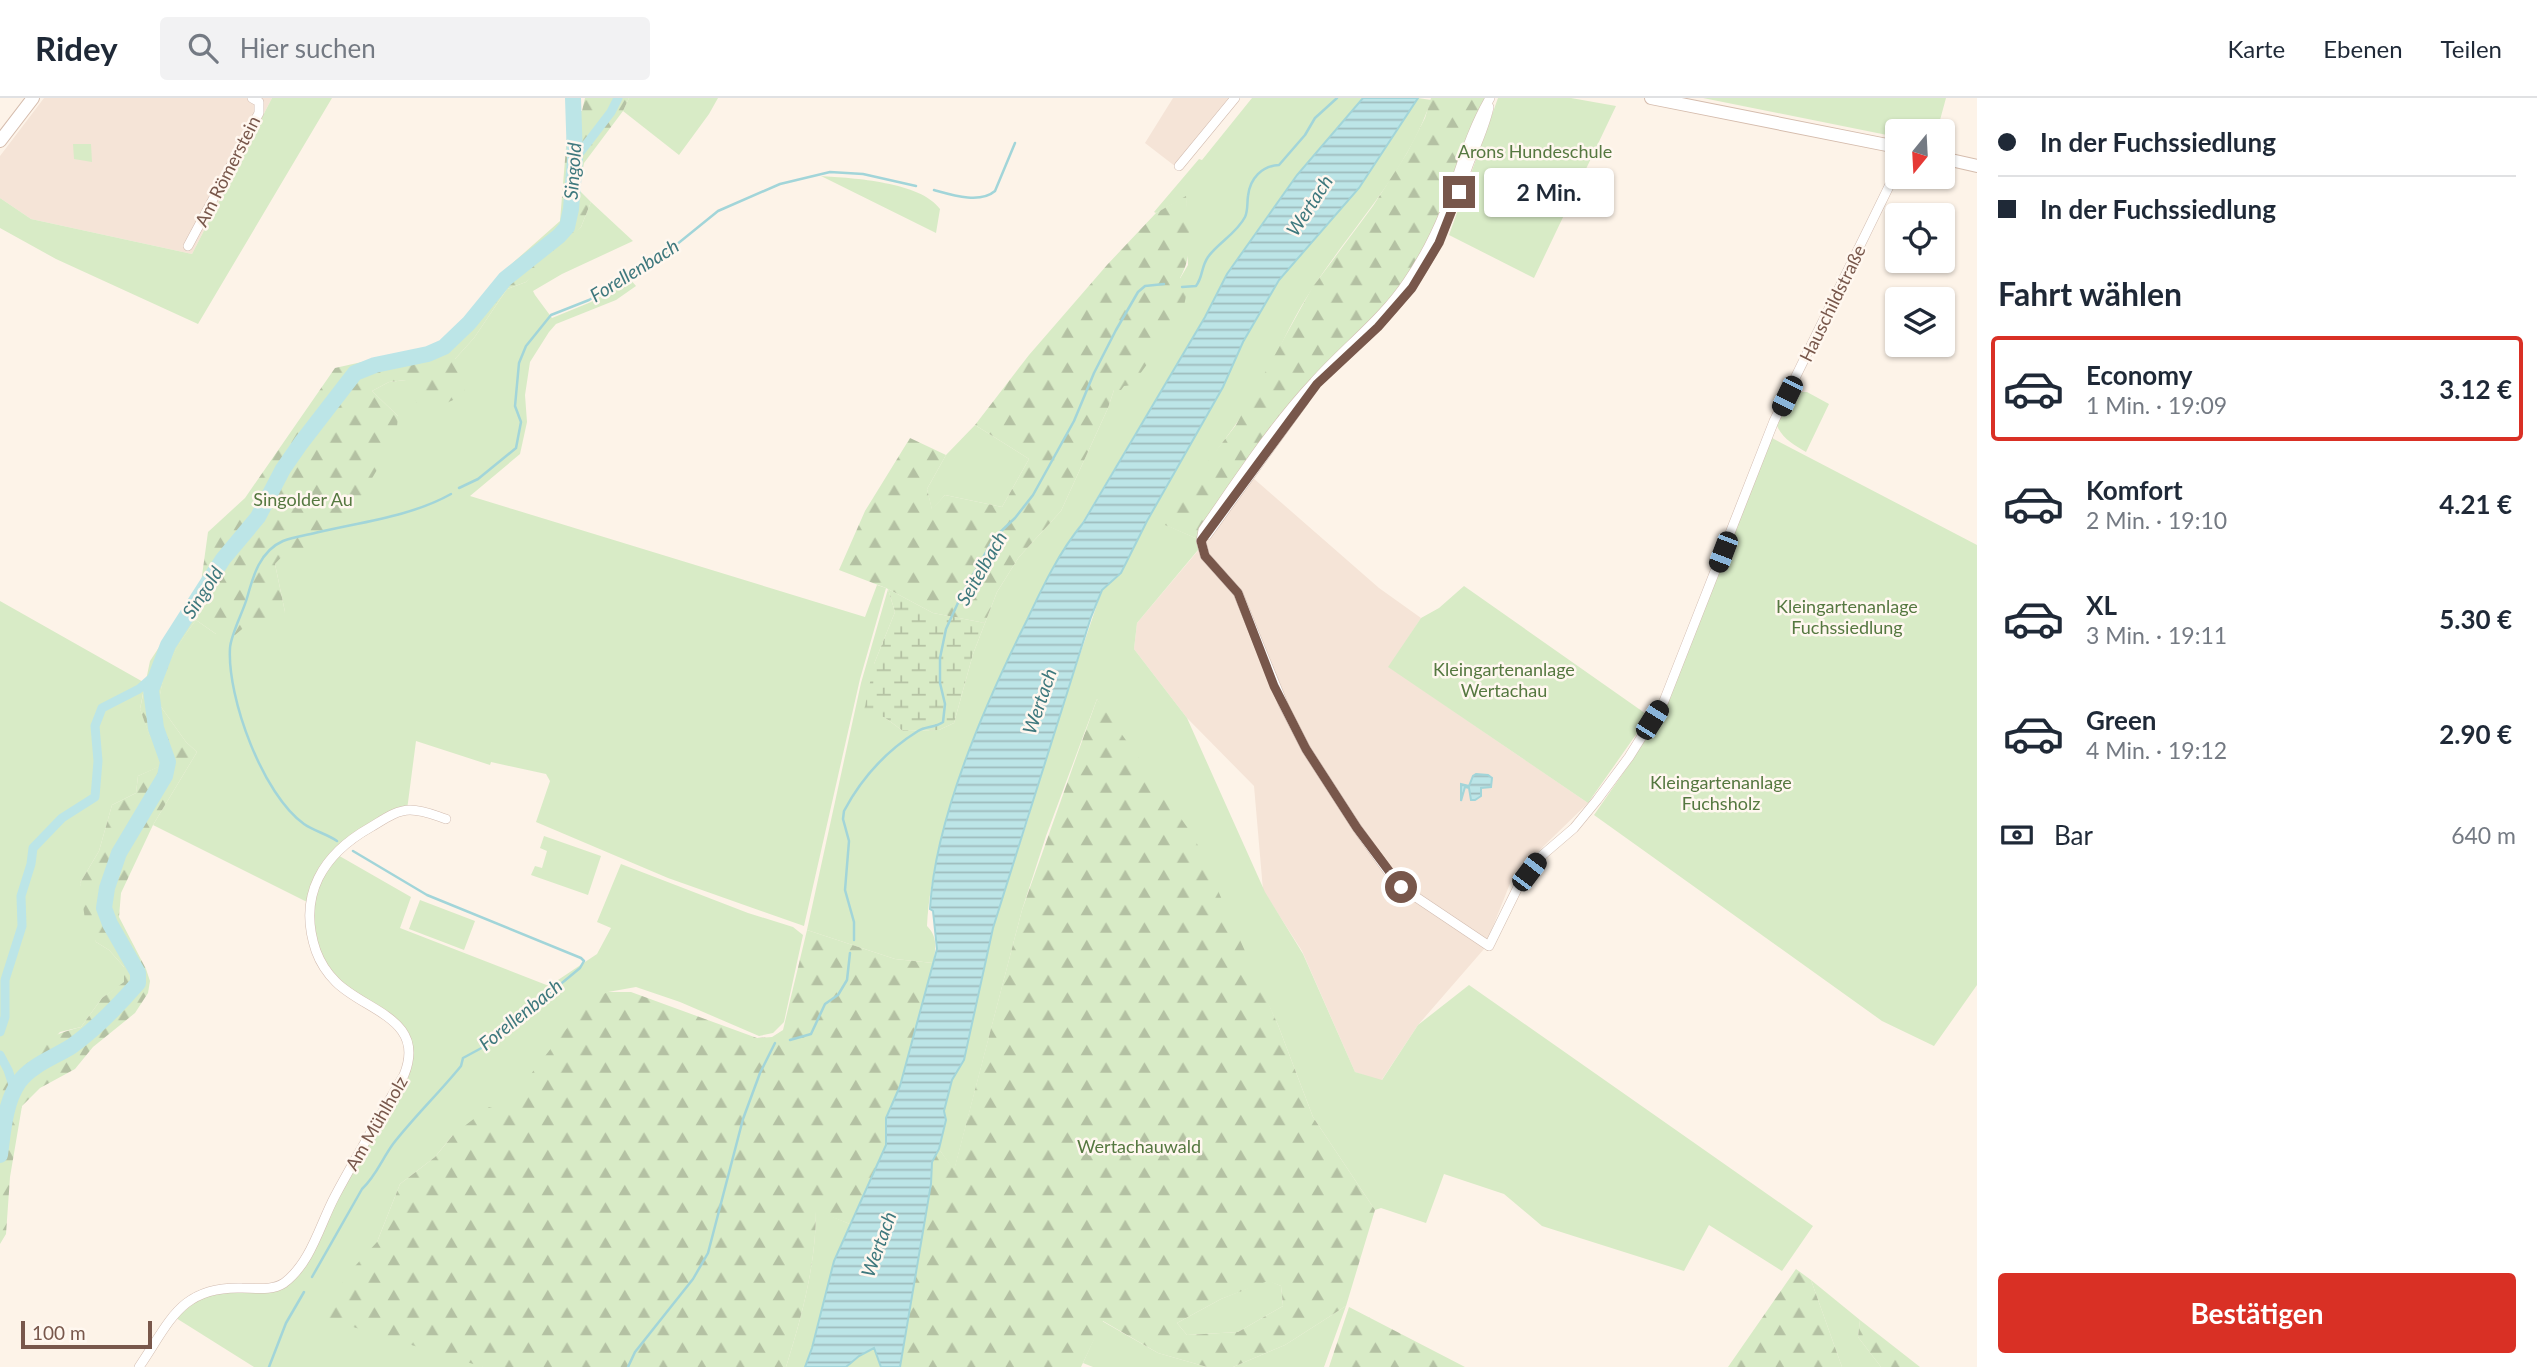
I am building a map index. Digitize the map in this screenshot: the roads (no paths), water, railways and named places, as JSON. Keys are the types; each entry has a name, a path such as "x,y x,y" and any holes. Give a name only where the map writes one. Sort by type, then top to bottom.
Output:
{"street":[{"path":"0,141 33,98"},
{"name":"Am Römerstein","path":"188,246 258,113 259,102 252,98"},
{"path":"1180,166 1236,98"},
{"name":"Hauschildstraße","path":"1490,98 1465,149 1432,240 1406,285 1284,416 1203,530 1201,541 1205,556 1238,593 1284,706 1306,749 1357,828 1398,885 1489,946 1518,885 1539,858 1574,828 1597,800 1629,757 1664,701 1774,421 1888,189"},
{"path":"1651,98 1885,145"},
{"path":"1955,161 1977,166"},
{"name":"Am Mühlholz","path":"139,1367 188,1300 219,1287 270,1288 282,1284 296,1270 310,1249 333,1199 404,1075 409,1053 407,1041 396,1022 336,983 317,953 310,918 316,883 323,867 335,853 366,829 390,816 407,810 422,811 446,819"}],"water":[{"name":"Wertach","path":"1363,98 1418,98 1359,188 1279,280 1243,342 1223,387 1147,521 1121,573 1102,590 1091,617 993,928 964,1060 952,1080 944,1111 946,1120 939,1149 932,1162 931,1184 900,1367 881,1367 874,1348 846,1367 805,1367 834,1261 886,1145 886,1118 900,1086 937,949 933,911 930,909 942,837 965,761 995,687 1052,570 1083,523 1205,317 1227,274 1297,175"},
{"path":"1476,774 1492,778 1491,787 1481,788 1481,796 1471,800 1469,788 1465,787 1461,801 1461,784 1469,786"}],"waterway":[{"name":"Singold","path":"0,1155 8,1108 19,1082 37,1066 90,1032 138,983 138,973 104,908 107,888 119,853 165,776 168,762 156,728 151,690 168,645 223,559 258,517 283,469 355,373 375,365 428,354 444,347 469,323 505,279 567,227 575,159 573,98"},
{"path":"575,159 611,112 618,98"},
{"path":"1182,287 1196,286 1208,257 1242,223 1246,215 1249,190 1258,174 1279,165 1305,135 1315,118 1337,98"},
{"name":"Forellenbach","path":"934,190 974,198 989,195 995,191 1015,143"},
{"name":"Forellenbach","path":"459,488 478,479 516,448 521,422 515,406 519,363 526,346 551,315 589,300 660,258 718,211 780,184 830,172 863,174 916,186"},
{"name":"Seitelbach","path":"854,940 854,922 845,890 849,841 843,819 844,811 866,777 885,757 918,731 943,722 945,704 940,683 940,658 946,629 962,594 994,538 1015,518 1033,495 1074,421 1094,373 1138,292 1145,286 1164,284"},
{"path":"337,841 304,824 289,810 262,769 250,744 235,693 230,648 233,636 259,565 275,545 296,537 403,513 451,494"},
{"path":"0,1032 5,1017 5,980 22,926 21,896 33,848 62,818 95,797 98,761 95,726 102,708 139,689 156,674"},
{"name":"Forellenbach","path":"312,1277 362,1189 393,1144 461,1066 463,1058 487,1045 580,968 584,961 427,895 353,851"},
{"path":"790,1040 811,1034 825,1004 838,995 847,980 850,953"},
{"path":"628,1367 635,1352 693,1279 708,1253 743,1119 760,1073 775,1043"},
{"path":"0,1055 15,1091"},
{"name":"Forellenbach","path":"269,1367 286,1323 304,1292"}],"park label":[{"name":"Arons Hundeschule","path":"1535,151"},
{"name":"Singolder Au","path":"303,499"},
{"name":"Kleingartenanlage Fuchssiedlung","path":"1847,616"},
{"name":"Kleingartenanlage Wertachau","path":"1504,679"},
{"name":"Kleingartenanlage Fuchsholz","path":"1721,792"},
{"name":"Wertachauwald","path":"1139,1146"}]}
